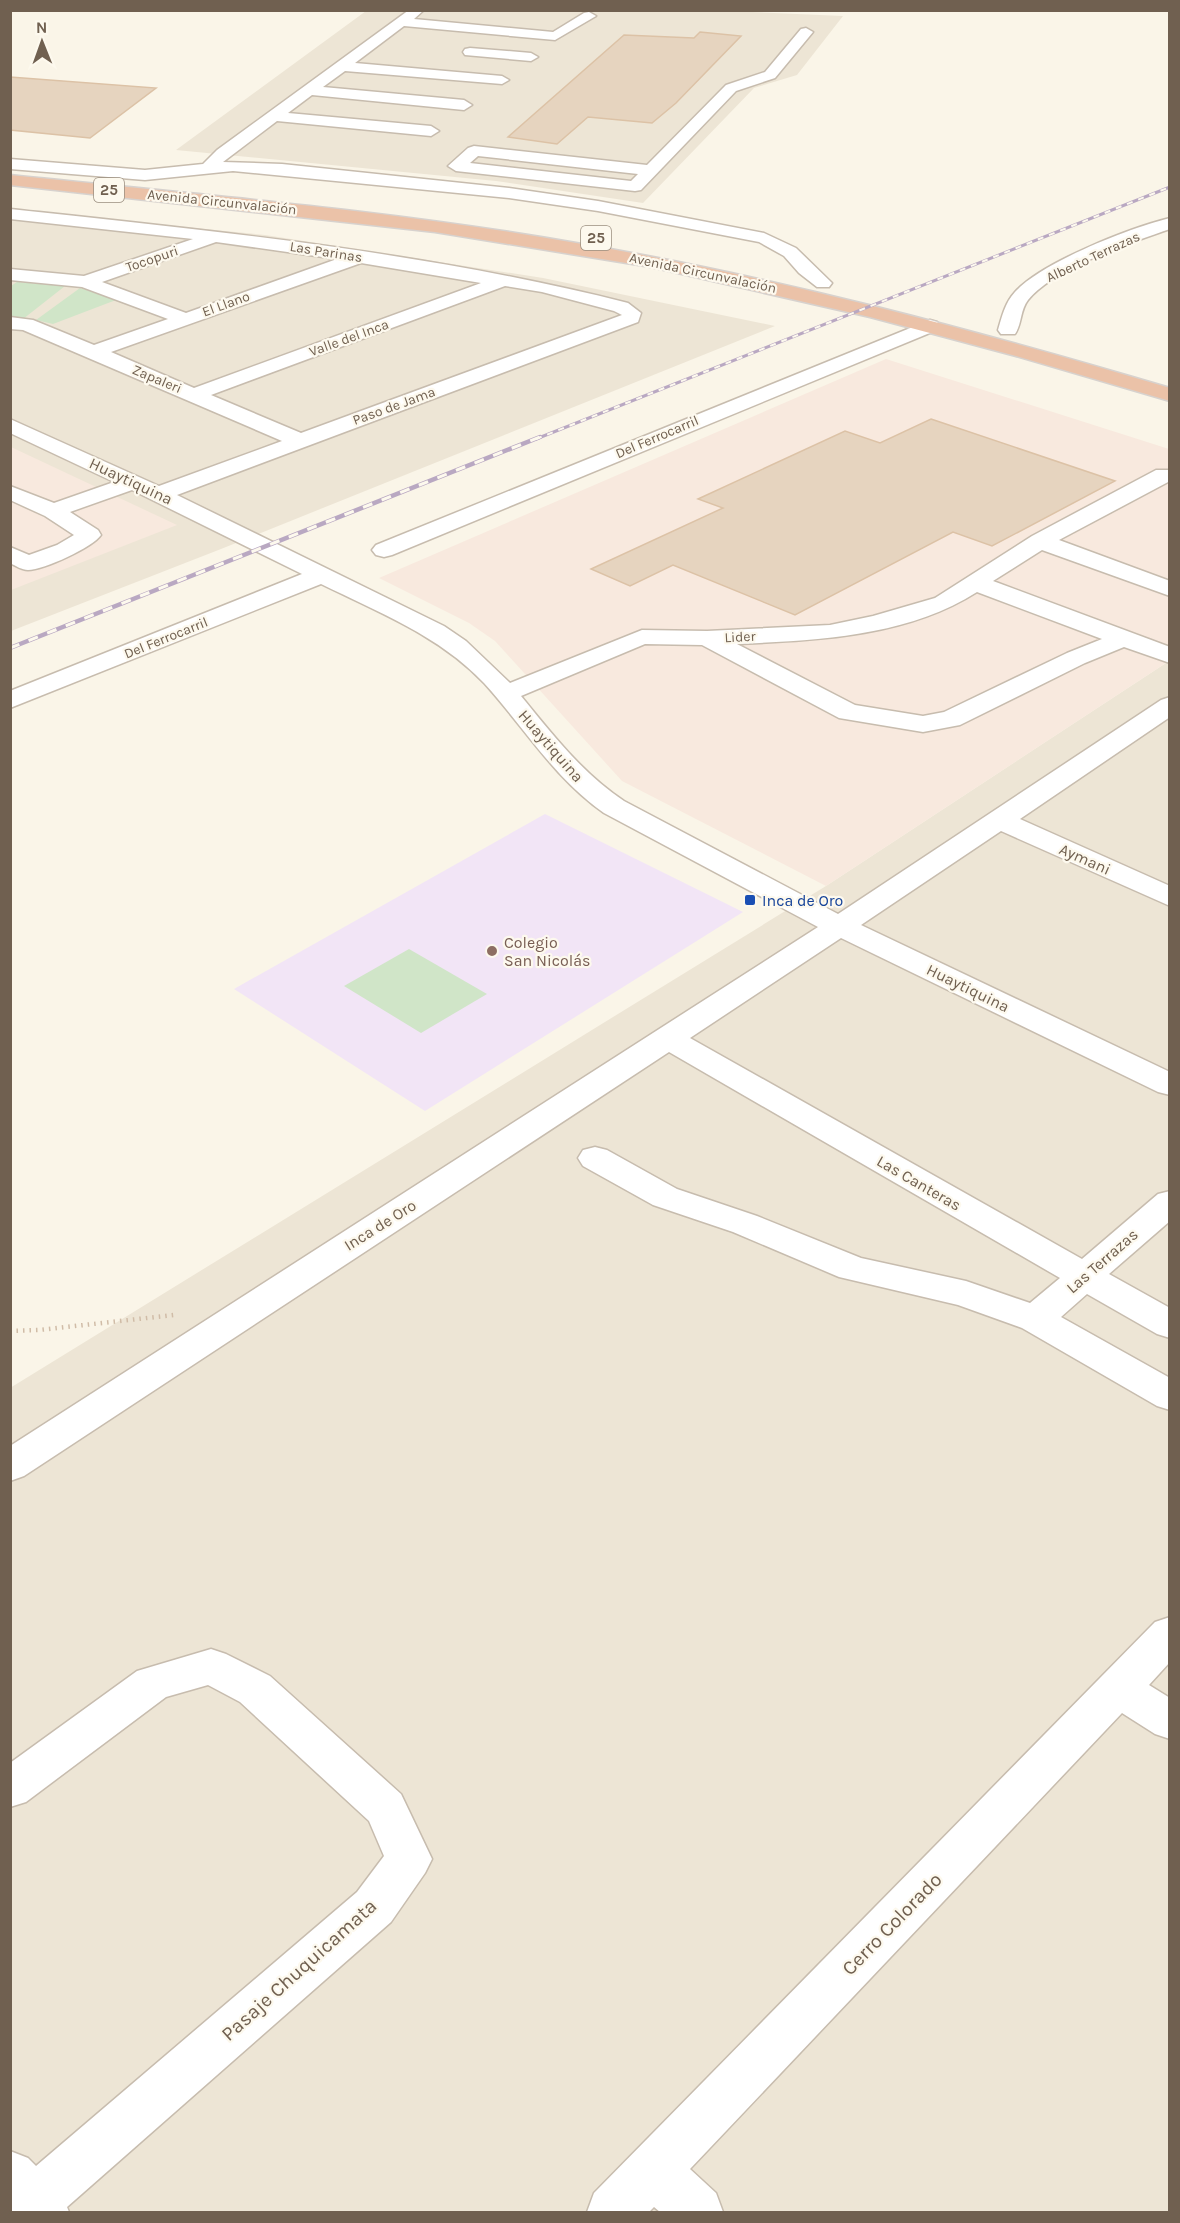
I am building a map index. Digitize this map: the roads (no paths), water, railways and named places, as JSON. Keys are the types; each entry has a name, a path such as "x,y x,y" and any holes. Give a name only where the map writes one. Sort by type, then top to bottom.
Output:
{"highway":[{"name":"Avenida Circunvalación","path":"10,166 477,220 657,249 823,283 1008,330 1170,378"},
{"name":"Avenida Circunvalación","path":"10,180 321,212 526,240 730,278 930,326 1170,395"}],"street":[{"path":"233,166 257,145 280,117 308,90 417,10"},
{"path":"401,22 555,36 589,16 565,15"},
{"path":"613,209 730,88 770,75 806,32"},
{"path":"373,43 395,45"},
{"path":"452,50 531,57"},
{"path":"341,66 502,80"},
{"path":"308,90 465,105"},
{"path":"21,149 210,167 237,143 280,117 431,131"},
{"path":"237,143 257,145"},
{"path":"635,186 456,166 474,151 650,170"},
{"name":"Avenida Circunvalación","path":"10,166 145,175 233,166 509,193 613,209 764,238 790,252 823,283"},
{"name":"Las Parinas","path":"10,214 220,236 543,287 621,308 632,313 631,318"},
{"name":"Alberto Terrazas","path":"1008,330 1012,310 1023,293 1052,274 1102,249 1170,223"},
{"name":"Tocopuri","path":"85,282 220,236"},
{"name":"El Llano","path":"93,352 359,257"},
{"path":"11,275 85,282 185,319"},
{"name":"Valle del Inca","path":"193,395 504,281"},
{"name":"Paso de Jama","path":"158,494 631,318"},
{"name":"Zapaleri","path":"10,323 26,324 301,441"},
{"name":"Del Ferrocarril","path":"384,550 930,326"},
{"name":"Huaytiquina","path":"10,424 410,618 457,646 507,693 563,764 595,794 636,820 841,927 1170,1085"},
{"name":"Lider","path":"507,693 633,639 651,636 707,638 830,632 877,623 943,603 1040,541 1164,475"},
{"path":"53,511 133,482"},
{"path":"10,492 53,511 90,535 65,550 28,563 10,554"},
{"path":"1040,541 1170,589"},
{"name":"Del Ferrocarril","path":"10,700 322,575"},
{"path":"975,583 1170,656"},
{"path":"707,638 848,712 923,724 951,719 1076,658 1123,639"},
{"name":"Inca de Oro","path":"10,1466 254,1305 670,1040 1170,705"},
{"name":"Aymani","path":"1000,820 1170,897"},
{"name":"Las Canteras","path":"670,1040 1170,1325"},
{"path":"595,1158 665,1197 745,1224 852,1268 966,1294 1035,1319 1170,1396"},
{"name":"Las Terrazas","path":"1035,1319 1170,1202"},
{"name":"Cerro Colorado","path":"613,2212 1170,1634"},
{"name":"Pasaje Chuquicamata","path":"10,1788 152,1684 211,1666 255,1689 385,1808 410,1859 374,1907 29,2196"},
{"path":"1119,1688 1170,1721"},
{"path":"654,2171 697,2212"}],"railway":[{"path":"536,439 1170,187"},
{"path":"10,648 540,437"}],"place":[{"name":"Inca de Oro","path":"750,900"},
{"name":"Colegio San Nicolás","path":"492,951"}]}
